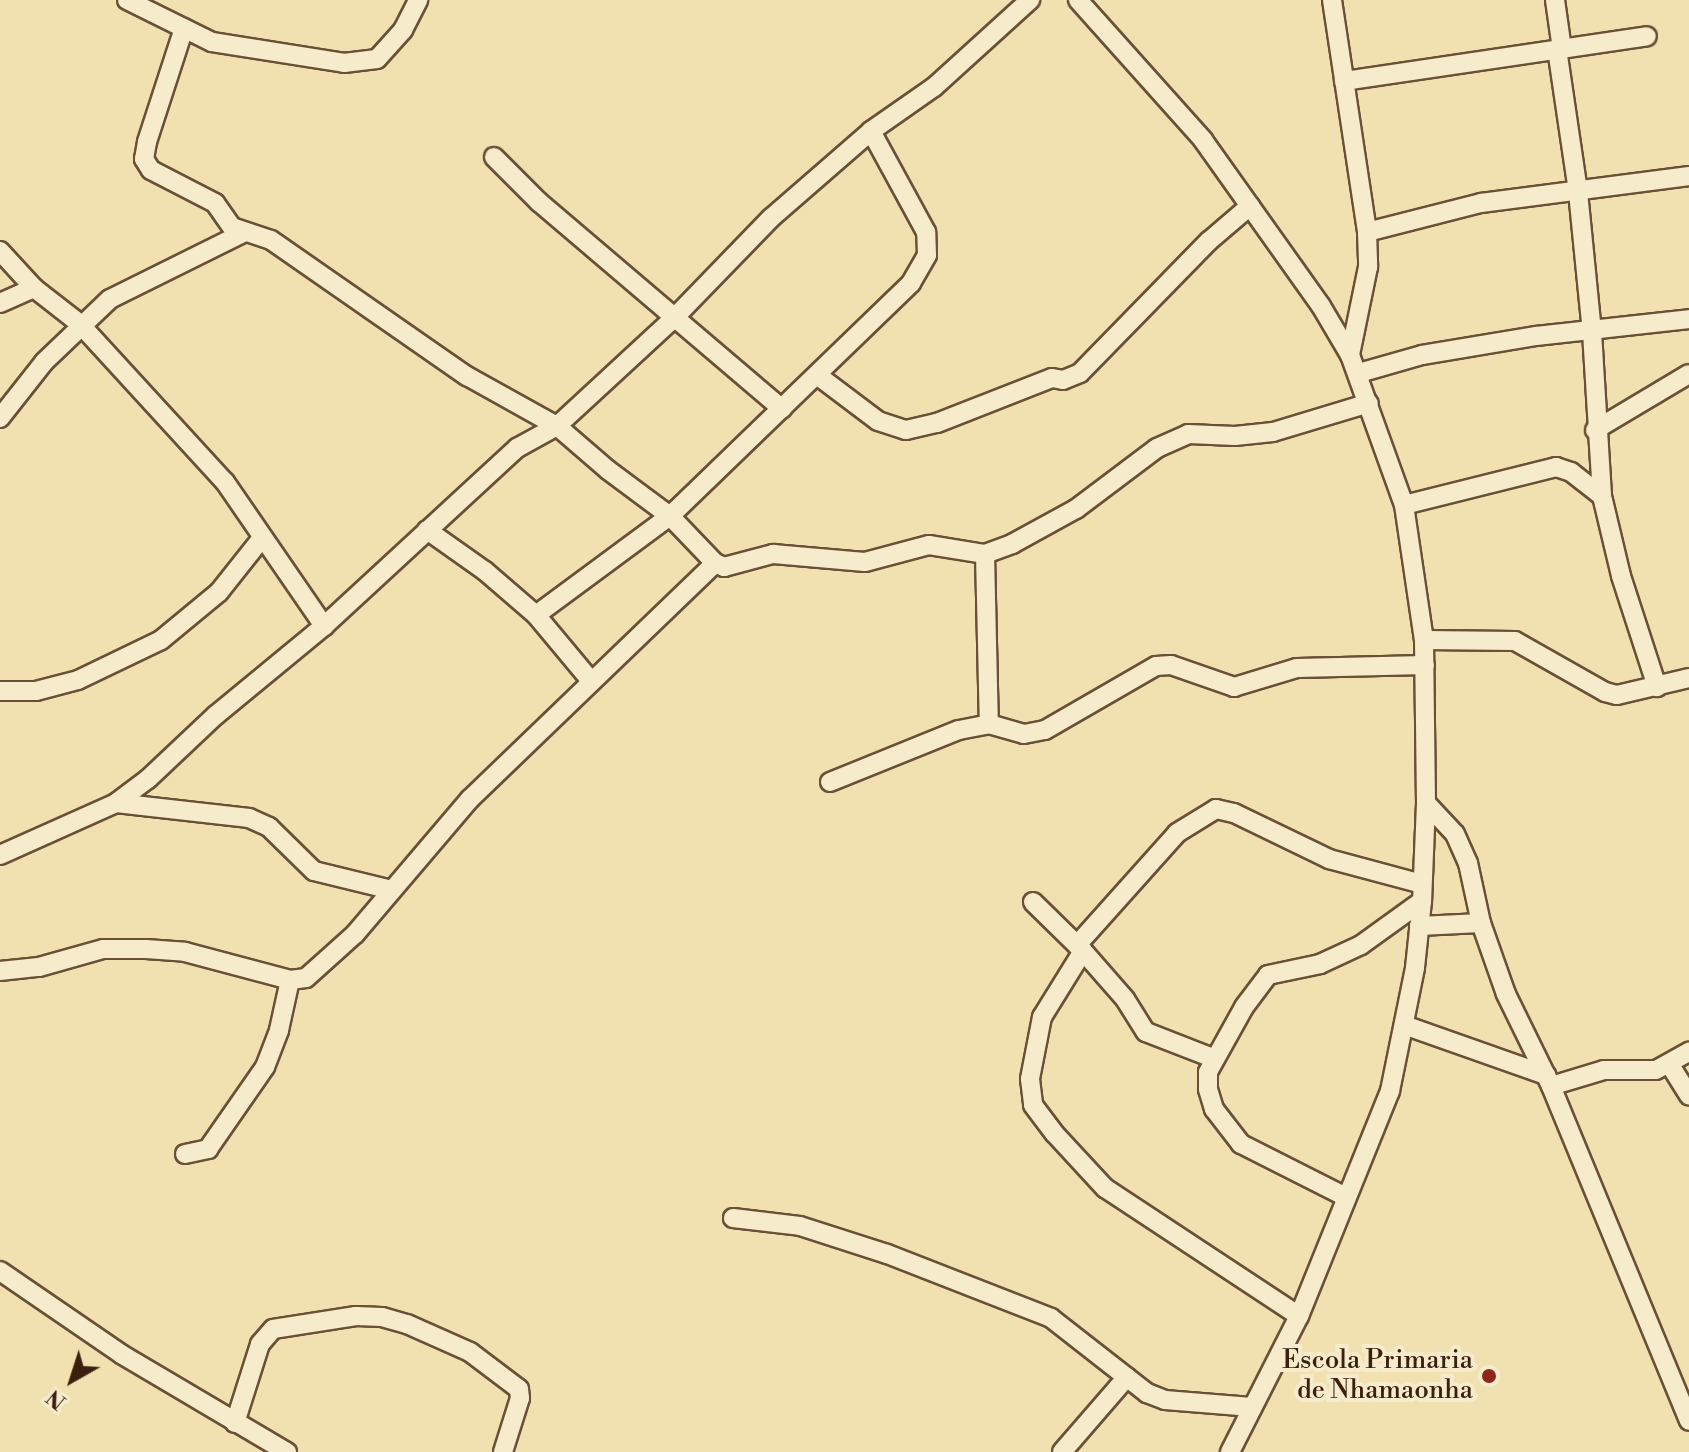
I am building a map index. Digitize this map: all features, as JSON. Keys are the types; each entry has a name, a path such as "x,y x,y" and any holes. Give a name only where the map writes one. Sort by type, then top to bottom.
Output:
{"street":[{"path":"127,0 212,42 344,63 377,59 403,30 418,0"},
{"path":"0,855 116,803 324,626 517,448 557,426 676,316 771,218 871,131 934,87 1030,0"},
{"path":"1078,0 1203,140 1321,306 1350,355 1404,505 1424,640 1426,803 1422,893 1404,1025 1390,1091 1299,1316 1230,1452"},
{"path":"1332,0 1367,232 1368,267 1350,355"},
{"path":"1555,0 1592,332 1595,430 1602,496 1621,576 1657,687"},
{"path":"184,28 153,113 144,159 151,170 215,203 232,227 271,240 467,376 557,426 608,470 670,516 715,563 724,567 773,554 865,562 929,545 985,554 1012,544 1076,509 1157,448 1188,434 1235,436 1273,432 1369,403"},
{"path":"1344,81 1647,36"},
{"path":"536,615 670,516 911,283 927,255 926,232 871,131"},
{"path":"494,157 539,202 782,409"},
{"path":"1367,232 1481,203 1689,176"},
{"path":"817,375 878,421 906,430 937,423 1052,378 1063,380 1080,373 1209,241 1250,206"},
{"path":"0,418 44,362 80,324 110,299 243,233"},
{"path":"0,251 34,288 80,324 225,482 324,626"},
{"path":"0,303 34,288"},
{"path":"1359,373 1422,355 1536,336 1689,319"},
{"path":"1595,430 1689,374"},
{"path":"1404,505 1556,467 1571,472 1602,496"},
{"path":"427,530 485,571 536,615 591,681"},
{"path":"0,691 36,691 78,680 161,640 219,592 262,538"},
{"path":"985,554 989,724"},
{"path":"0,971 39,967 103,949 146,949 185,952 290,980 306,978 322,967 355,934 470,799 715,563"},
{"path":"1424,640 1515,641 1605,692 1628,694 1689,678"},
{"path":"830,782 959,730 989,724 1024,734 1045,730 1156,666 1171,665 1234,687 1297,668 1425,665"},
{"path":"116,803 249,818 269,827 314,871 392,890"},
{"path":"1426,803 1455,834 1468,863 1481,923 1506,994 1549,1081 1689,1421"},
{"path":"1299,1316 1105,1188 1055,1134 1033,1105 1030,1079 1042,1017 1080,948 1177,833 1216,809 1243,817 1329,859 1422,893"},
{"path":"1346,1197 1241,1144 1214,1109 1208,1089 1213,1058 1268,975 1320,964 1361,945 1422,893"},
{"path":"1033,902 1080,948 1125,999 1146,1032 1213,1058"},
{"path":"1419,926 1481,923"},
{"path":"185,1154 208,1149 265,1067 279,1030 290,980"},
{"path":"1404,1025 1549,1081 1604,1070 1656,1070 1689,1052"},
{"path":"1670,1065 1689,1096"},
{"path":"733,1218 800,1226 887,1254 1051,1318 1147,1393 1165,1400 1252,1407"},
{"path":"0,1271 121,1354 287,1452"},
{"path":"235,1423 260,1344 273,1329 356,1316 382,1317 407,1324 470,1352 519,1389 520,1398 503,1452"},
{"path":"1062,1452 1127,1377"}],"place":[{"name":"Escola Primaria de Nhamaonha","path":"1489,1376"}]}
